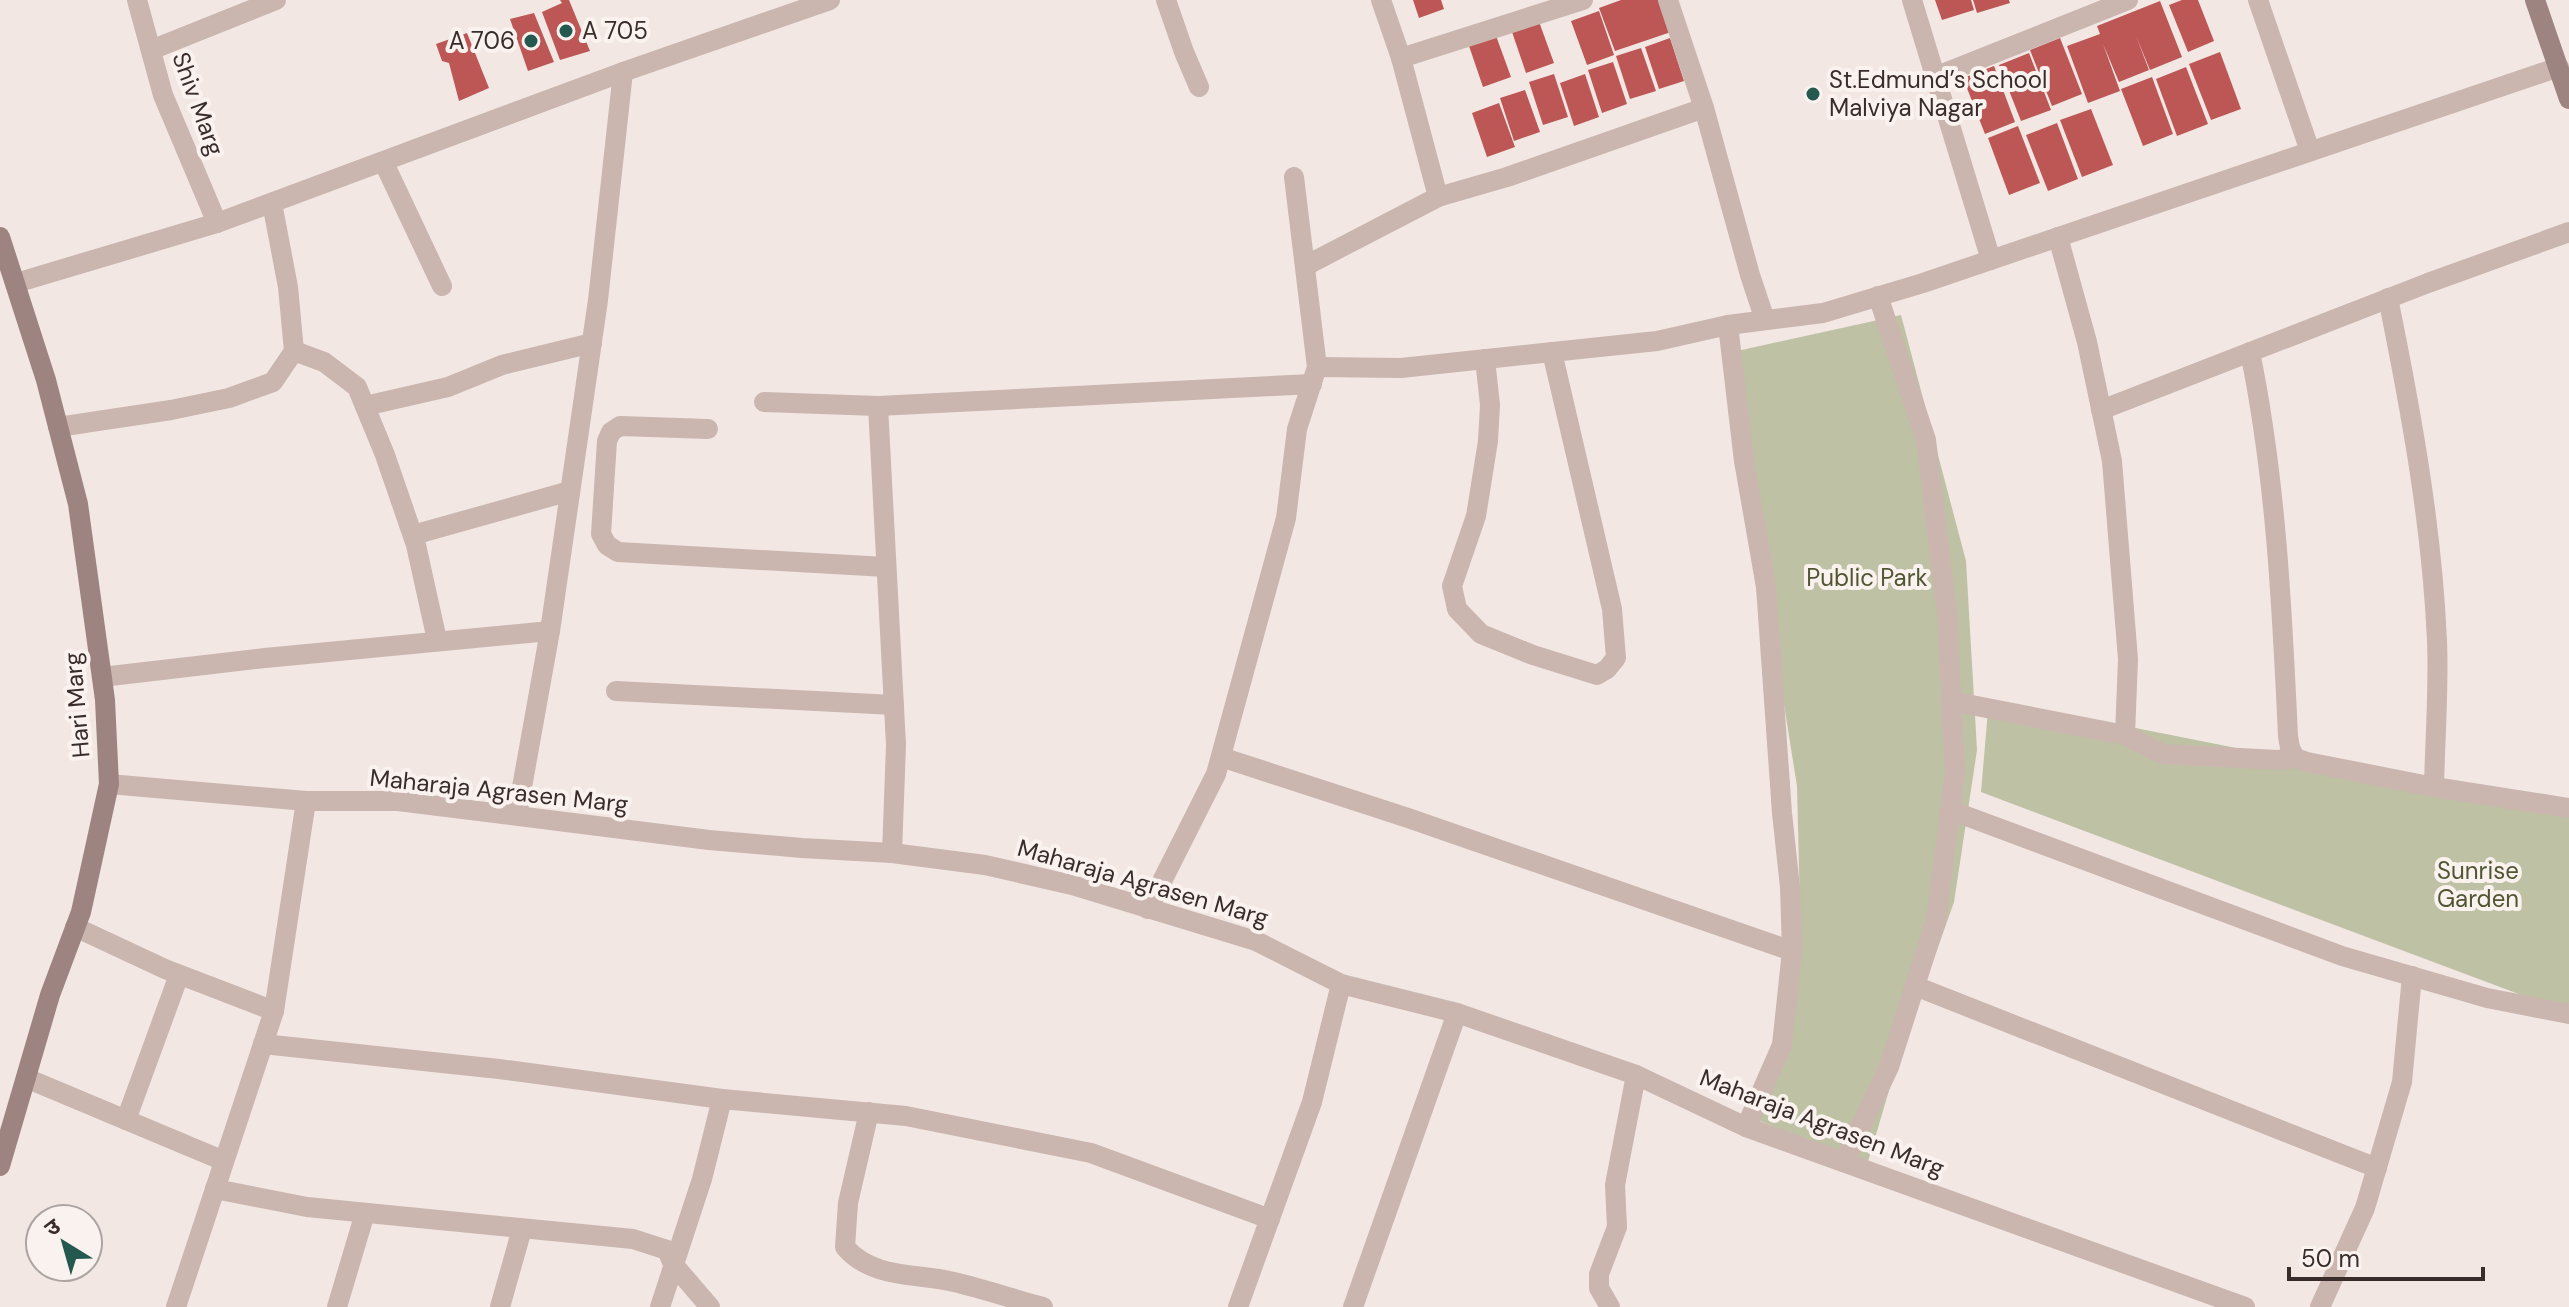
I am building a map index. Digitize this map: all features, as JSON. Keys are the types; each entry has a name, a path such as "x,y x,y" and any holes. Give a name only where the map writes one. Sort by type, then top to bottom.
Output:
{"street":[{"name":"Shiv Marg","path":"137,0 163,95 217,223"},
{"path":"151,50 276,0"},
{"path":"16,283 217,223 623,72 830,0"},
{"path":"1166,0 1199,87"},
{"path":"1381,0 1401,58 1438,197"},
{"path":"1401,58 1583,0"},
{"path":"1668,0 1704,108 1765,320"},
{"path":"1912,0 1991,260"},
{"path":"1937,76 2128,0"},
{"path":"2258,0 2310,151"},
{"path":"2535,0 2569,99"},
{"path":"764,402 878,406 1401,368 1657,341 1728,325 1823,313 1991,260 2559,67"},
{"path":"517,815 550,631 592,343 623,72"},
{"path":"1307,265 1438,197 1507,177 1704,108"},
{"path":"384,163 442,286"},
{"path":"1148,909 1216,774 1286,518 1297,429 1315,375 1307,265 1294,177"},
{"path":"58,427 229,398 273,382 294,351 288,287 272,203"},
{"path":"2101,410 2388,298 2569,232"},
{"name":"Hari Marg","path":"0,237 16,283 78,504 102,677 109,784 81,912 50,995 0,1166"},
{"path":"2058,237 2087,342 2112,461 2128,659 2125,735"},
{"path":"1844,1162 1889,1067 1936,920 1955,773 1947,614 1926,440 1878,296"},
{"path":"2388,298 2413,421 2429,555 2437,642 2434,787"},
{"path":"1728,325 1744,461 1766,587 1790,887 1792,951 1782,1045 1746,1127"},
{"path":"365,406 448,387 502,365 592,343"},
{"path":"294,351 324,362 357,387 413,535 437,640"},
{"path":"1485,359 1490,405 1488,441 1476,516 1452,586 1457,609 1481,634 1547,660 1597,675 1616,658 1612,609 1552,352"},
{"path":"2250,352 2262,410 2277,536 2288,736 2295,758"},
{"path":"878,406 896,745 892,853"},
{"path":"708,429 620,426 611,432 607,441 601,534 607,545 618,552 886,567"},
{"path":"413,535 570,491"},
{"path":"102,677 437,640 550,631"},
{"path":"616,691 894,705"},
{"path":"1951,701 2125,735 2162,754 2278,760 2295,758 2434,787 2569,808"},
{"path":"1221,757 1792,951"},
{"name":"Maharaja Agrasen Marg","path":"109,784 306,801 398,801 709,840 892,853 985,865 1072,885 1256,941 1341,984 1457,1013 1636,1075 1746,1127 2245,1307"},
{"path":"176,1307 274,1011 306,801"},
{"path":"1950,810 2342,956 2487,998 2569,1014"},
{"path":"75,927 179,975 274,1011"},
{"path":"126,1120 179,975"},
{"path":"2320,1307 2365,1208 2402,1082 2412,976"},
{"path":"1238,1307 1312,1102 1341,984"},
{"path":"1915,986 2377,1168"},
{"path":"1353,1307 1457,1013"},
{"path":"263,1044 499,1069 722,1099 906,1116 1091,1153 1270,1219"},
{"path":"1610,1307 1599,1288 1599,1274 1617,1227 1615,1185 1636,1075"},
{"path":"26,1078 224,1161"},
{"path":"660,1307 702,1179 722,1099"},
{"path":"869,1112 848,1203 845,1247 856,1259 885,1272 952,1282 1043,1307"},
{"path":"215,1189 307,1207 633,1239 667,1250 673,1264 710,1307"},
{"path":"337,1307 365,1213"},
{"path":"500,1307 522,1229"}],"green space":[{"name":"Public Park","path":"1901,315 1966,561 1977,750 1954,902 1898,1060 1867,1165 1750,1117 1801,947 1797,786 1728,353"},
{"name":"Sunrise Garden","path":"1989,699 2569,814 2569,1013 1981,792"}],"building":[{"name":"A 705","path":"560,0 569,0 590,51 560,60 542,12 562,3"},
{"path":"1413,0 1441,0 1444,9 1419,18"},
{"path":"1621,0 1660,0 1671,32 1615,51 1599,8"},
{"path":"1935,0 1971,0 1974,10 1942,20"},
{"path":"1973,0 2009,0 2010,3 1977,13"},
{"path":"2182,0 2198,0 2214,41 2188,52 2169,5"},
{"path":"2160,1 2182,57 2150,70 2136,36 2149,70 2119,82 2103,44 2120,91 2088,103 2067,46 2100,34 2097,26"},
{"path":"1599,11 1614,55 1587,65 1571,21"},
{"name":"A 706","path":"534,13 554,62 528,71 510,19"},
{"path":"1538,19 1554,63 1526,73 1511,29"},
{"path":"467,33 489,88 459,101 449,63 442,61 436,44"},
{"path":"1495,33 1511,77 1483,87 1468,43"},
{"path":"1670,38 1684,81 1659,89 1645,47"},
{"path":"2060,38 2082,94 2052,106 2030,50"},
{"path":"1641,48 1656,91 1630,99 1616,56"},
{"path":"2220,52 2241,109 2211,120 2189,64"},
{"path":"2029,53 2051,110 2021,121 1999,65"},
{"path":"1613,62 1627,104 1602,113 1588,70"},
{"path":"1994,66 2015,122 1985,134 1963,78"},
{"path":"2186,67 2208,124 2177,136 2156,79"},
{"path":"1554,74 1568,117 1543,125 1529,82"},
{"path":"1585,74 1599,117 1574,126 1560,83"},
{"path":"2152,77 2173,134 2143,146 2121,89"},
{"path":"1525,90 1540,132 1514,141 1500,98"},
{"path":"1499,103 1515,147 1487,157 1472,113"},
{"path":"2091,109 2113,165 2082,177 2060,120"},
{"path":"2057,123 2078,179 2048,191 2026,135"},
{"path":"2018,126 2040,183 2009,195 1988,138"}],"place":[{"name":"A 705","path":"566,31"},
{"name":"A 706","path":"531,41"},
{"name":"St.Edmund’s School Malviya Nagar","path":"1813,94"}]}
